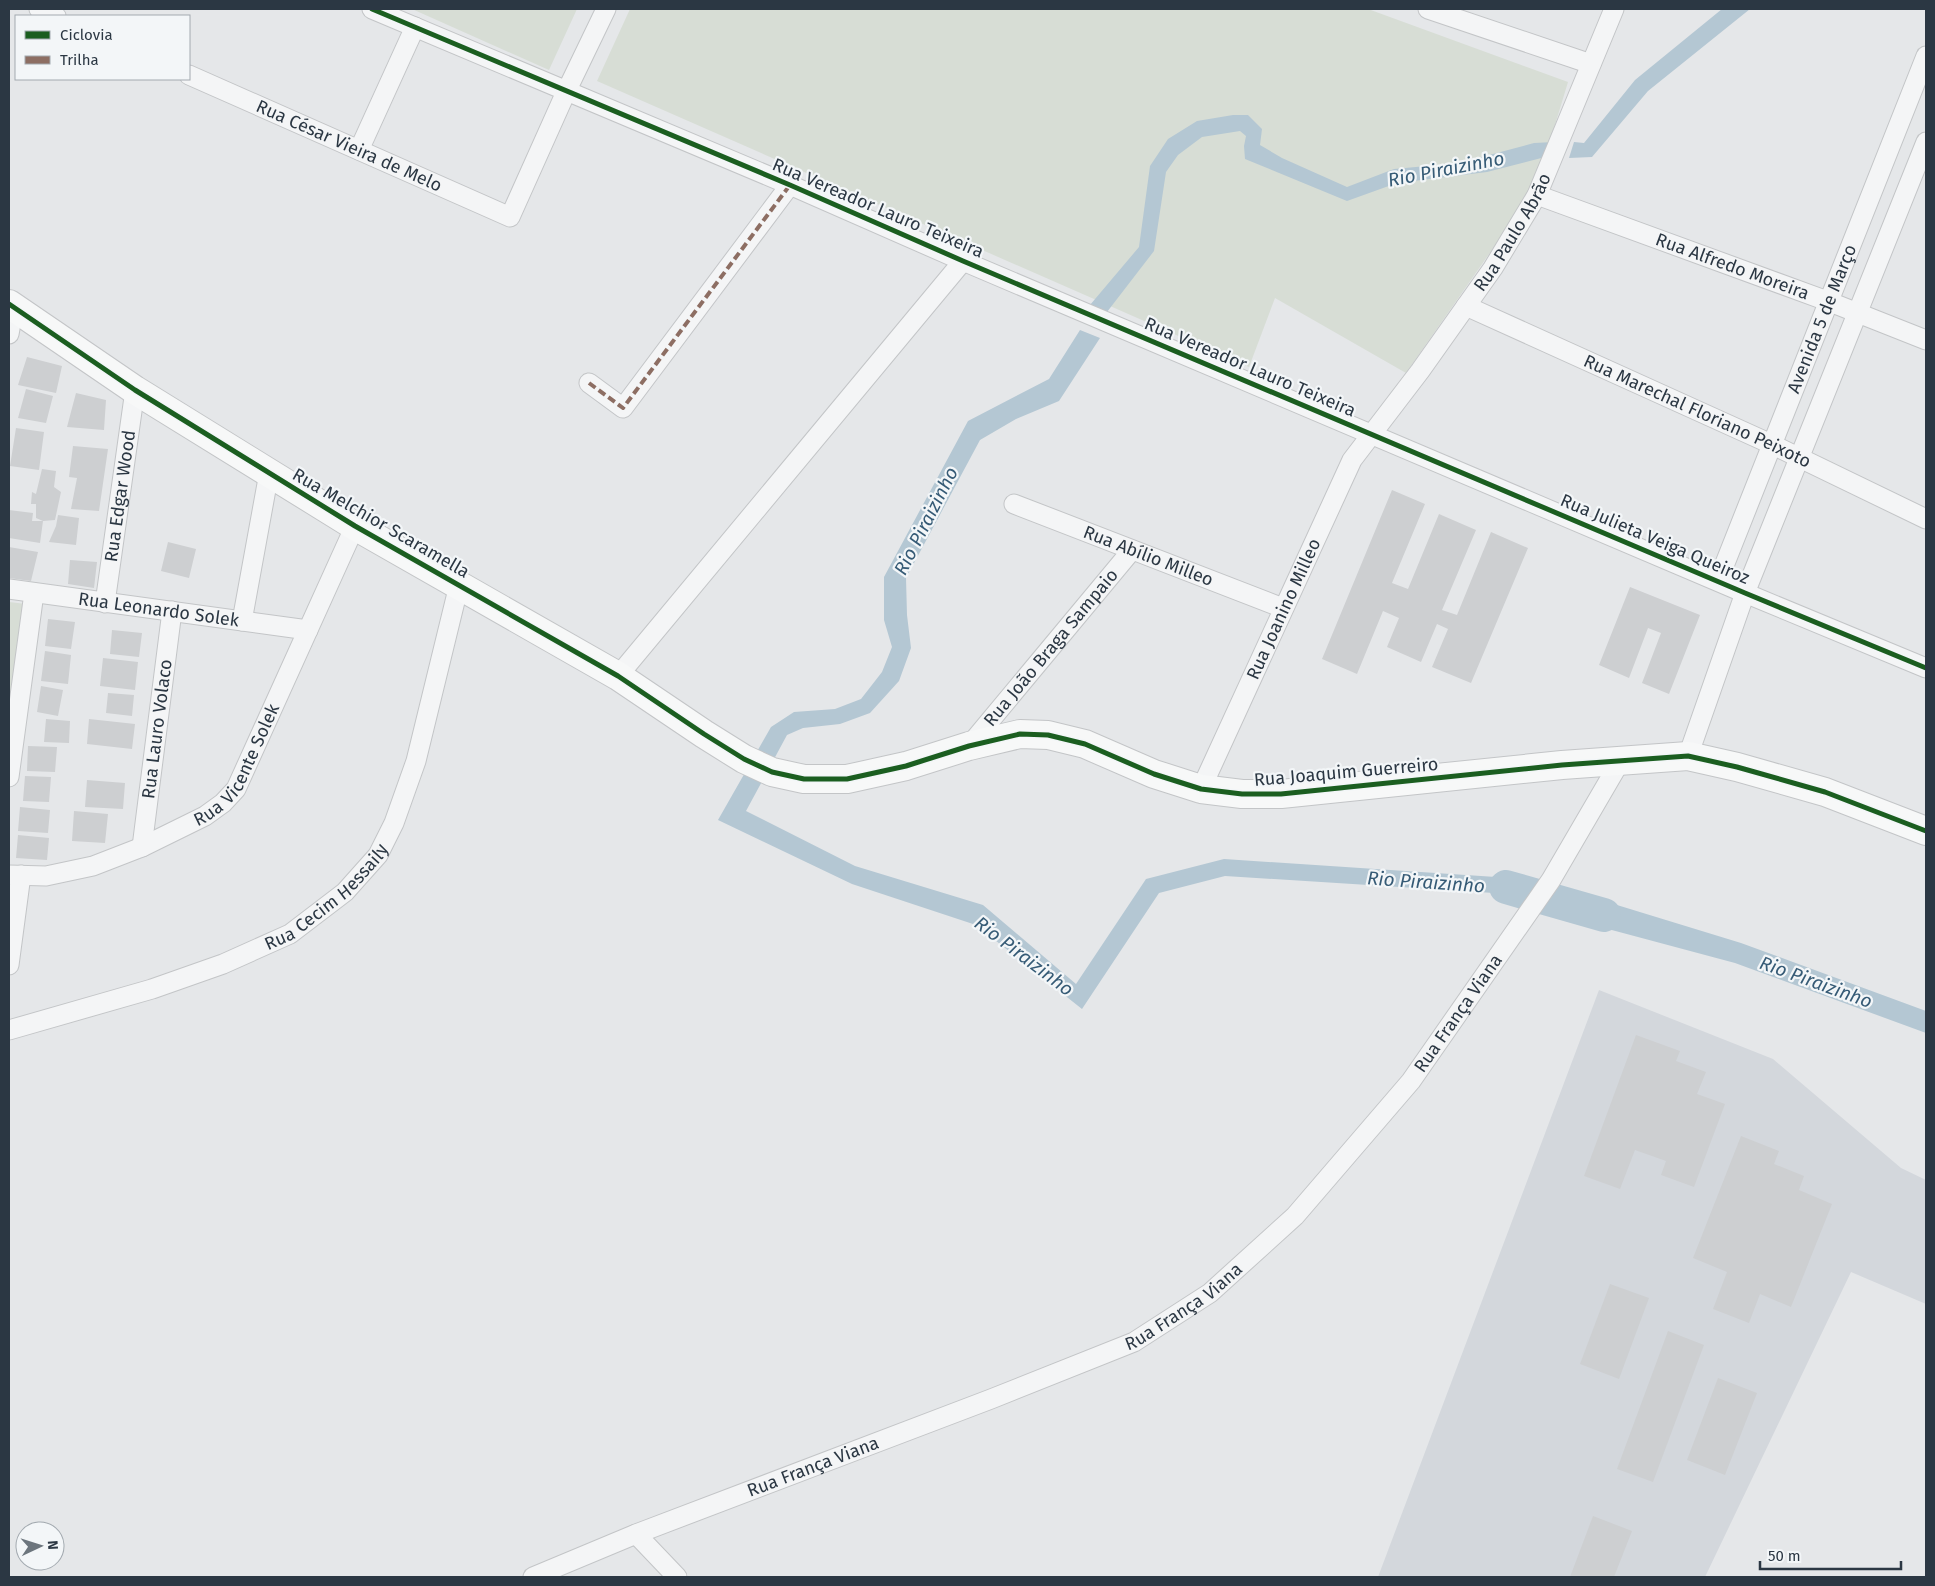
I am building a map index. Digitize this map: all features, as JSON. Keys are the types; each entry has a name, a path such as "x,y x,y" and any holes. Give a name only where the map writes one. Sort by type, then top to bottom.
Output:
{"street":[{"path":"40,9 54,15"},
{"name":"Rua Vereador Lauro Teixeira","path":"372,9 1373,434"},
{"path":"566,92 606,9"},
{"path":"1428,9 1592,64"},
{"name":"Rua Paulo Abrão","path":"1373,434 1493,268 1537,195 1614,9"},
{"path":"359,150 415,27"},
{"name":"Avenida 5 de Março","path":"1718,581 1926,56"},
{"name":"Rua César Vieira de Melo","path":"190,75 510,217 566,92"},
{"name":"Avenida 5 de Março","path":"1688,756 1745,593 1926,142"},
{"path":"589,383 623,408 790,185"},
{"name":"Rua Alfredo Moreira","path":"1537,195 1830,302 1926,340"},
{"path":"618,676 963,261"},
{"path":"9,334 11,306"},
{"name":"Rua Melchior Scaramella","path":"11,306 135,390 355,526 618,676 744,759 772,772"},
{"name":"Rua Marechal Floriano Peixoto","path":"1466,306 1771,444 1926,519"},
{"name":"Rua Edgar Wood","path":"105,603 135,390"},
{"name":"Rua Julieta Veiga Queiroz","path":"1373,434 1926,668"},
{"name":"Rua Joanino Milleo","path":"1201,789 1352,460 1373,434"},
{"path":"242,621 269,473"},
{"name":"Rua Abílio Milleo","path":"1014,504 1283,608"},
{"name":"Rua Vicente Solek","path":"15,875 46,876 93,866 142,848 205,816 224,803 236,788 355,526"},
{"name":"Rua João Braga Sampaio","path":"969,746 1132,550"},
{"name":"Rua Cecim Hessaily","path":"9,1030 152,989 224,964 290,934 346,892 378,855 394,823 416,761 459,585"},
{"name":"Rua Leonardo Solek","path":"9,589 308,630"},
{"path":"9,777 34,593"},
{"name":"Rua Lauro Volaco","path":"142,848 172,612"},
{"name":"Rua Joaquim Guerreiro","path":"772,772 804,779 847,779 906,766 969,746 1020,734 1048,736 1085,744 1154,774 1201,789 1242,794 1281,794 1621,760 1688,756 1738,767 1825,792 1926,831"},
{"name":"Rua França Viana","path":"533,1577 636,1534 992,1399 1134,1342 1210,1293 1295,1216 1411,1081 1551,880 1621,760"},
{"path":"9,965 15,875"},
{"path":"636,1534 677,1577"}],"shaded area":[{"path":"412,9 577,9 549,70"},
{"path":"630,9 1368,9 1568,82 1551,138 1526,201 1406,373 1275,298 1249,367 597,81"},
{"path":"9,602 26,604 9,727"},
{"path":"1599,990 1773,1059 1901,1168 1926,1180 1926,1304 1851,1272 1705,1577 1378,1577"}],"water":[{"path":"1722,9 1750,9 1648,91 1592,157 1569,158 1574,142 1584,143 1635,80"},
{"path":"1233,115 1248,115 1262,129 1260,145 1282,158 1347,187 1394,169 1459,163 1534,143 1554,142 1549,156 1487,172 1397,183 1347,201 1245,159 1244,146 1246,136 1240,131 1202,137 1178,155 1166,172 1154,251 1107,312 1090,305 1139,247 1150,166 1168,139 1197,121"},
{"path":"1080,330 1100,338 1059,401 1016,419 980,440 906,578 907,615 911,648 899,681 870,713 840,724 803,728 787,735 746,811 855,866 983,905 1076,984 1146,879 1224,859 1511,878 1541,890 1535,903 1510,894 1225,876 1159,893 1082,1009 976,925 852,884 718,820 771,727 794,712 835,709 861,699 882,672 892,647 884,620 884,577 968,421 1049,379"},
{"path":"1568,890 1741,943 1926,1011 1926,1033 1735,963 1552,914"}],"building":[{"path":"27,357 62,366 56,393 18,385"},
{"path":"26,389 53,396 46,423 18,418"},
{"path":"76,393 106,400 104,430 67,427"},
{"path":"16,428 44,432 39,470 10,466"},
{"path":"73,446 108,449 99,511 71,509 77,478 69,477"},
{"path":"42,469 56,471 54,487 61,492 55,520 43,521 36,518 36,504 31,504 32,492 36,494"},
{"path":"1392,490 1425,504 1392,583 1408,589 1439,514 1476,530 1442,610 1457,615 1491,532 1528,548 1471,683 1432,667 1448,629 1437,624 1421,662 1387,647 1399,618 1383,611 1357,674 1322,659"},
{"path":"9,510 33,513 32,521 43,521 40,543 9,538"},
{"path":"58,515 79,518 76,545 49,542 56,526"},
{"path":"168,542 196,549 189,578 161,571"},
{"path":"9,547 38,552 31,581 9,578"},
{"path":"70,560 97,562 94,588 68,584"},
{"path":"1630,587 1700,615 1669,694 1642,683 1661,633 1648,628 1629,678 1599,665"},
{"path":"48,619 75,622 71,649 45,646"},
{"path":"112,630 142,633 139,657 110,654"},
{"path":"45,651 71,655 68,684 41,681"},
{"path":"103,658 138,662 135,690 100,686"},
{"path":"41,686 63,690 58,716 37,712"},
{"path":"108,693 134,695 132,716 106,713"},
{"path":"46,719 70,721 69,743 44,742"},
{"path":"89,719 135,724 132,749 87,744"},
{"path":"28,746 57,747 55,772 27,771"},
{"path":"25,776 51,777 49,802 23,801"},
{"path":"87,780 125,783 123,809 85,807"},
{"path":"20,807 50,810 48,833 18,831"},
{"path":"74,811 108,814 105,843 72,841"},
{"path":"18,835 49,838 47,860 16,858"},
{"path":"1636,1035 1680,1051 1676,1061 1706,1072 1697,1094 1725,1104 1694,1187 1661,1175 1666,1161 1635,1150 1620,1189 1584,1176"},
{"path":"1741,1136 1779,1151 1774,1164 1804,1176 1799,1190 1832,1204 1791,1307 1760,1294 1749,1323 1713,1309 1727,1272 1693,1258"},
{"path":"1610,1284 1649,1298 1619,1379 1580,1364"},
{"path":"1668,1331 1704,1345 1653,1482 1617,1469"},
{"path":"1718,1378 1757,1393 1725,1475 1687,1460"},
{"path":"1593,1516 1632,1531 1614,1577 1570,1577"}],"waterway":[{"name":"Rio Piraizinho","path":"1506,887 1604,915"}],"marked path":[{"path":"589,383 623,408 790,185"}],"cycle path":[{"path":"372,9 790,185 963,261 1745,593 1926,668"},
{"path":"9,304 135,390 355,526 618,676 744,759 772,772 804,779 847,779 906,766 969,746 1020,734 1048,735 1085,744 1154,774 1201,789 1242,794 1281,794 1562,765 1688,756 1737,767 1825,792 1926,831"}]}
